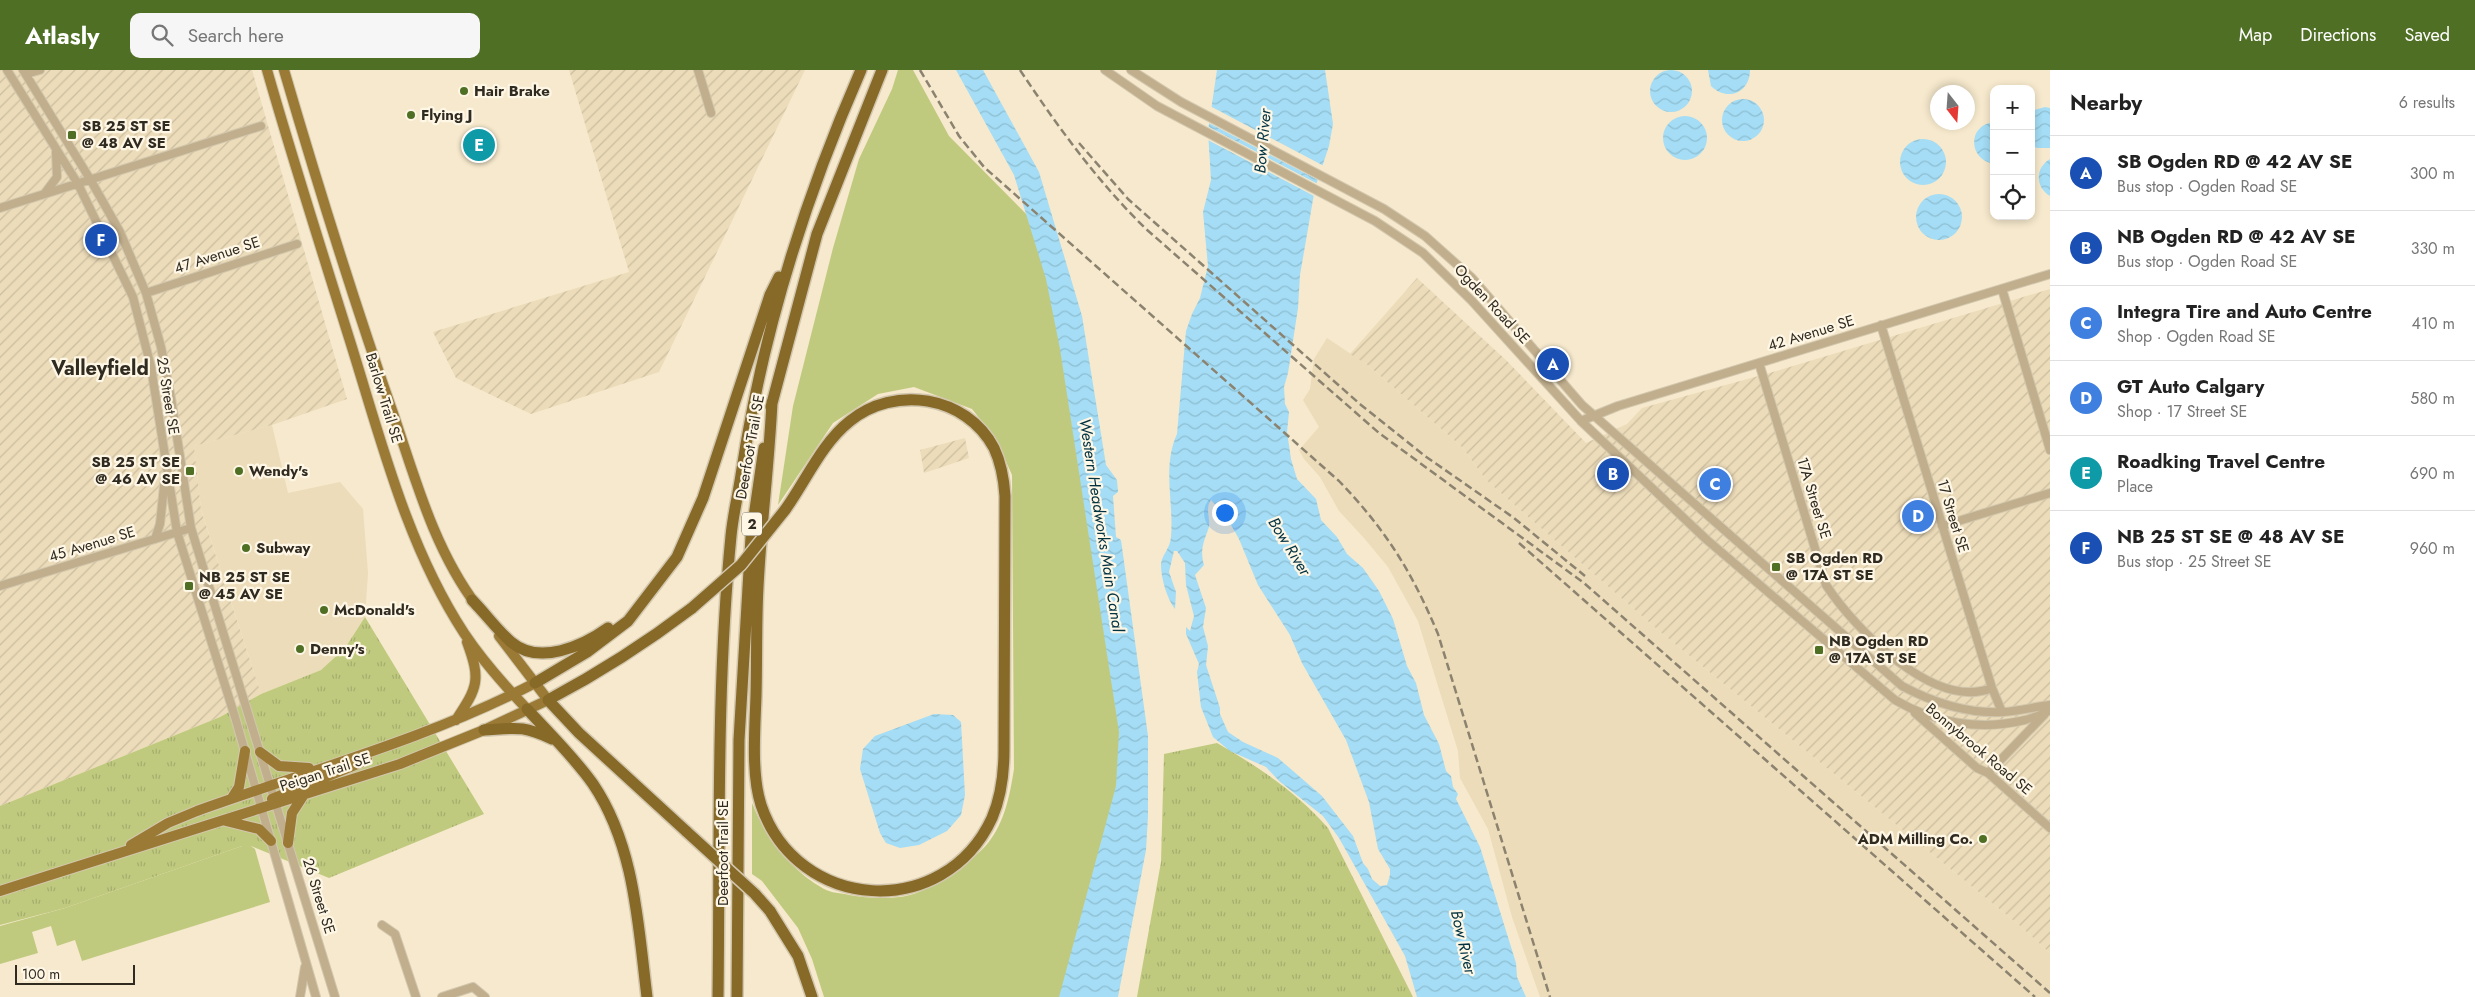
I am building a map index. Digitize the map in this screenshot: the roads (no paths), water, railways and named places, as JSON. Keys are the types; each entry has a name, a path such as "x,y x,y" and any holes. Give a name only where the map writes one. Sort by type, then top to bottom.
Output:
{"highway":[{"name":"Deerfoot Trail SE","path":"718,997 720,687 731,534 756,384 790,256 818,175 862,70"},
{"name":"Deerfoot Trail SE","path":"737,997 739,740 751,537 760,464 772,402 817,234 882,70"},
{"path":"534,683 562,667 628,621 678,557 691,529 770,296 790,256"},
{"path":"772,402 758,587 755,737 760,802 770,825 785,849 811,872 827,880 858,890 872,892 891,891 927,882 956,864 976,843 992,817 1001,785 1004,750 1006,496 994,448 982,433 954,409 914,398 897,400 862,412 844,427 818,458 785,510 741,565 692,608 652,638 548,700 579,733 756,894 770,911 798,956 812,997"},
{"path":"472,600 512,643 530,651 545,653 580,645 600,634 639,605"},
{"path":"527,709 558,742 592,784 608,811 622,848 638,922 648,997"},
{"path":"484,730 517,727 530,729 558,742"}],"main road":[{"name":"Barlow Trail SE","path":"267,70 391,473 416,540 436,583 464,634 512,694 527,709"},
{"name":"Barlow Trail SE","path":"284,70 368,340 421,496 446,554 472,600 548,700"},
{"path":"456,720 472,696 476,685 475,663 464,634"},
{"name":"Peigan Trail SE","path":"106,858 168,823 232,798 382,749 456,720 534,683"},
{"name":"Peigan Trail SE","path":"274,801 303,796 400,764 484,730 548,700"},
{"path":"262,808 266,802 274,801 370,759 382,749"},
{"path":"232,798 239,787 245,751"},
{"path":"260,752 279,766 297,769 325,767"},
{"path":"288,843 292,813 303,796"},
{"name":"Peigan Trail SE","path":"0,890 262,808"},
{"path":"222,821 259,829 271,841"}],"street":[{"name":"25 Street SE","path":"7,70 78,184 133,297 152,378 177,532 262,808"},
{"path":"25,72 40,70"},
{"path":"698,70 711,113"},
{"name":"Ogden Road SE","path":"1105,70 1139,95 1375,221 1423,253 1472,301 1581,421 1707,540 1882,690 1912,710 1962,724 2013,723 2047,713"},
{"name":"Ogden Road SE","path":"1131,70 1200,111 1384,209 1425,236 1472,278 1594,416 1890,678 1927,699 1951,707 1975,711 2002,712 2050,705"},
{"name":"25 Street SE","path":"25,72 90,178 120,232 146,293 167,374 191,528 274,801"},
{"path":"0,208 78,184 90,178 261,126"},
{"path":"43,195 56,177 56,148"},
{"name":"47 Avenue SE","path":"146,293 297,244"},
{"name":"42 Avenue SE","path":"1581,421 1618,406 2050,274"},
{"path":"2002,289 2050,450"},
{"name":"17 Street SE","path":"1881,326 1992,688 2002,712"},
{"name":"17A Street SE","path":"1759,363 1826,586 1839,604 1912,673 1932,684 1966,694 1979,694 1992,688"},
{"path":"152,378 167,374"},
{"path":"155,539 160,524 166,473"},
{"path":"1942,526 2050,492"},
{"name":"45 Avenue SE","path":"0,586 191,528"},
{"name":"Bonnybrook Road SE","path":"1912,710 1977,768 1988,773 2050,828"},
{"name":"Ogden Road SE","path":"1988,773 2047,713"},
{"name":"26 Street SE","path":"274,801 333,997"},
{"name":"26 Street SE","path":"262,808 316,997"},
{"path":"382,925 395,934 416,997"},
{"path":"300,997 306,963"},
{"path":"442,997 473,987 486,997"}],"water":[{"name":"Western Headworks Main Canal","path":"956,70 983,70 1039,172 1082,316 1106,465 1117,480 1118,492 1113,496 1116,537 1121,540 1148,736 1146,850 1118,997 1059,997 1116,786 1119,732 1060,349 1046,279 1014,175"},
{"name":"Bow River","path":"1217,70 1325,70 1333,124 1329,146 1315,188 1300,275 1298,308 1288,373 1284,387 1285,404 1289,412 1287,432 1291,459 1297,479 1316,499 1321,520 1337,537 1347,554 1363,568 1379,591 1393,619 1407,666 1416,683 1424,715 1439,744 1446,771 1451,776 1453,787 1458,794 1456,799 1480,847 1516,963 1517,977 1526,997 1417,997 1405,956 1339,838 1323,816 1279,781 1266,767 1230,751 1213,737 1201,707 1197,672 1199,664 1186,634 1186,627 1190,631 1194,616 1186,585 1185,563 1177,551 1174,551 1169,572 1176,592 1175,609 1169,600 1165,588 1161,565 1171,537 1169,472 1170,459 1177,434 1186,331 1200,298 1208,266 1203,212 1211,180 1208,131","holes":["1211,500 1226,516 1239,539 1258,585 1290,635 1302,663 1346,740 1369,802 1378,849 1390,869 1387,885 1380,886 1372,879 1363,863 1353,836 1322,796 1278,758 1243,742 1228,732 1220,714 1220,708 1206,665 1208,646 1203,627 1206,608 1195,575 1204,565 1202,555 1209,526 1208,507"]},
{"path":"1675,70 1683,73 1689,79 1692,91 1689,103 1683,109 1667,112 1659,109 1653,103 1650,87 1653,79 1659,73"},
{"path":"1708,70 1750,70 1749,78 1742,89 1730,94 1717,91 1711,86"},
{"path":"1747,99 1755,102 1761,108 1764,120 1761,132 1755,138 1739,141 1731,138 1725,132 1722,116 1725,108 1731,102"},
{"path":"2045,107 2050,108 2050,148 2035,147 2035,110"},
{"path":"1685,116 1697,120 1703,126 1707,138 1703,150 1697,156 1685,160 1673,156 1667,150 1663,138 1667,126 1673,120"},
{"path":"1990,123 1990,163 1979,156 1975,150 1974,143 1979,129"},
{"path":"1928,139 1940,145 1945,153 1945,171 1940,179 1932,184 1918,185 1906,179 1901,171 1900,157 1906,145 1914,140"},
{"path":"2050,159 2050,196 2039,183 2039,172"},
{"path":"1944,194 1956,200 1961,208 1961,226 1956,234 1948,239 1934,240 1922,234 1917,226 1916,212 1922,200 1930,195"},
{"path":"934,714 953,715 961,722 965,795 961,815 947,831 919,845 900,848 886,843 880,833 860,769 863,749 875,736"}],"railway":[{"path":"920,70 959,136 984,167 1339,481 1356,499 1384,535 1408,571 1438,634 1550,997"},
{"path":"1020,70 1079,153 1111,192 1146,229 1379,433 1584,583 2050,993"},
{"path":"1079,143 1128,199 1361,405 1425,456 1514,518 1585,576"},
{"path":"1519,543 2035,997"}],"place":[{"name":"Hair Brake","path":"464,91"},
{"name":"Flying J","path":"411,115"},
{"name":"SB 25 ST SE @ 48 AV SE","path":"72,135"},
{"name":"Roadking Travel Centre","path":"479,145"},
{"name":"NB 25 ST SE @ 48 AV SE","path":"101,240"},
{"name":"SB Ogden RD @ 42 AV SE","path":"1553,364"},
{"name":"SB 25 ST SE @ 46 AV SE","path":"190,471"},
{"name":"Wendy's","path":"239,471"},
{"name":"NB Ogden RD @ 42 AV SE","path":"1613,474"},
{"name":"Integra Tire and Auto Centre","path":"1715,484"},
{"name":"GT Auto Calgary","path":"1918,516"},
{"name":"Subway","path":"246,548"},
{"name":"SB Ogden RD @ 17A ST SE","path":"1776,567"},
{"name":"NB 25 ST SE @ 45 AV SE","path":"189,586"},
{"name":"McDonald's","path":"324,610"},
{"name":"Denny's","path":"300,649"},
{"name":"NB Ogden RD @ 17A ST SE","path":"1819,650"},
{"name":"ADM Milling Co.","path":"1983,839"}],"district":[{"name":"Valleyfield","path":"100,368"}]}
